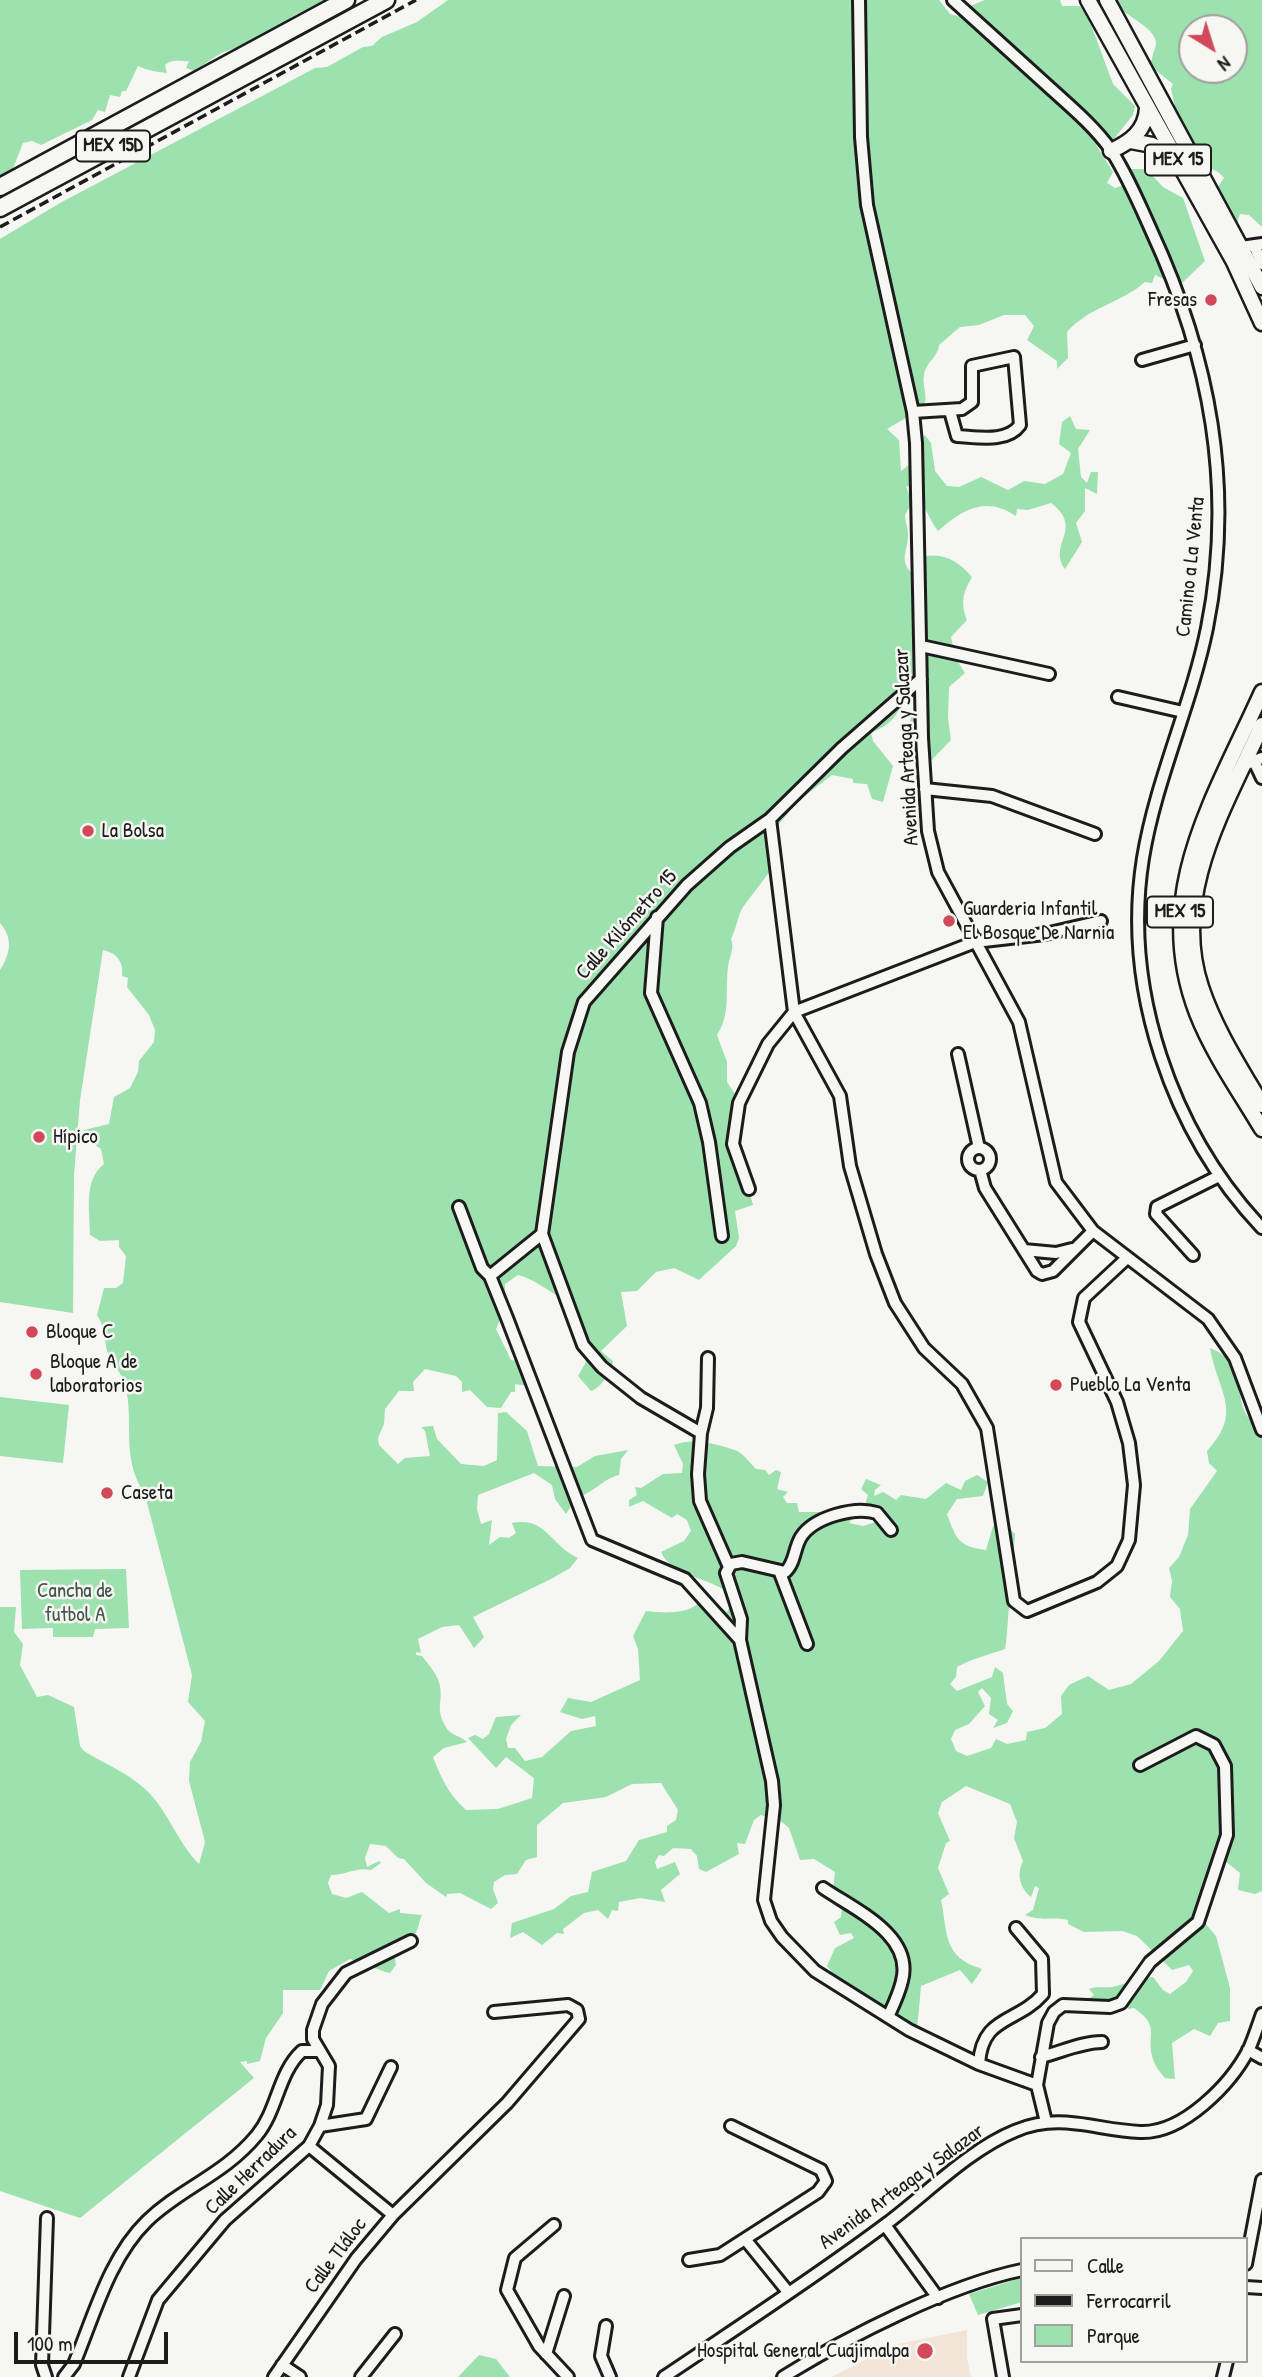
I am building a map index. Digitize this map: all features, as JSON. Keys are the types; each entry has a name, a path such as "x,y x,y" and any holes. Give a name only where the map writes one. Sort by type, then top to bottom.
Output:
{"highway":[{"name":"MEX 15D","path":"0,187 346,0"},
{"name":"MEX 15D","path":"0,208 386,0"}],"main road":[{"name":"MEX 15","path":"1088,0 1234,262 1262,323"},
{"name":"MEX 15","path":"1107,0 1154,92 1252,245 1262,287"},
{"path":"1111,151 1130,141 1143,125 1147,108"},
{"path":"1130,141 1152,145 1177,159"},
{"name":"MEX 15","path":"1262,692 1198,830 1185,874 1179,915 1182,964 1198,1015 1262,1129"},
{"name":"MEX 15","path":"1262,724 1253,761 1214,829 1196,880 1193,944 1201,986 1216,1025 1262,1105"}],"street":[{"name":"Avenida Arteaga y Salazar","path":"859,0 861,137 867,205 912,412 925,789 934,863 1019,1022 1056,1182 1094,1231 1127,1258 1181,1295 1208,1319 1235,1358 1262,1430"},
{"name":"Camino a La Venta","path":"953,0 1086,121 1111,151 1169,269 1195,345 1217,452 1219,497 1207,626 1151,819 1143,858 1137,921 1150,1028 1165,1073 1228,1191 1262,1228"},
{"path":"1252,245 1262,264"},
{"path":"1142,360 1195,345"},
{"path":"912,412 962,409 972,402 972,366 1014,357 1020,425 1014,433 1003,437 957,436 950,411"},
{"path":"921,646 1049,674"},
{"name":"Calle Kilómetro 15","path":"542,1234 568,1052 584,1002 687,885 730,847 771,819 842,748 921,679"},
{"path":"1118,697 1183,712"},
{"path":"1253,761 1262,778"},
{"path":"925,789 992,796 1095,834"},
{"path":"771,819 794,1012 840,1096 850,1166 876,1254 895,1303 924,1348 962,1384 987,1428 1014,1601 1027,1611 1097,1582 1117,1566 1129,1540 1134,1485 1129,1443 1117,1402 1079,1322 1084,1298 1127,1258"},
{"path":"657,917 651,993 700,1103 709,1142 722,1236"},
{"path":"748,1188 733,1144 739,1103 768,1044 794,1012 975,942 1045,934 1101,922"},
{"path":"958,1054 979,1148 989,1153 990,1158 985,1168 980,1170 985,1188 1031,1265 1042,1273 1054,1271 1072,1249 1094,1231"},
{"path":"1193,1255 1156,1214 1157,1207 1219,1176"},
{"path":"459,1207 482,1268 489,1276 507,1318 592,1540 685,1580 740,1640"},
{"path":"489,1276 542,1234 583,1345 591,1356 641,1398 701,1433"},
{"path":"1024,1250 1056,1253 1072,1249"},
{"path":"708,1358 707,1408 701,1433 698,1474 700,1501 729,1567 726,1575 741,1619 740,1640 772,1781 774,1805 764,1900 771,1921 796,1953 815,1971 888,2017 979,2064 1037,2085"},
{"path":"729,1567 741,1562 780,1573 790,1567 801,1537 810,1527 841,1514 870,1511 881,1515 891,1530"},
{"path":"780,1573 807,1644"},
{"path":"1046,2122 1037,2085 1048,2023 1054,2012 1063,2005 1110,2007 1121,2003 1150,1962 1198,1922 1227,1835 1225,1766 1214,1745 1196,1736 1140,1765"},
{"path":"823,1888 894,1938 902,1951 903,1981 888,2017"},
{"path":"979,2064 982,2041 993,2025 1032,2007 1043,1994 1042,1959 1016,1928"},
{"name":"Calle Herradura","path":"130,2377 158,2301 225,2220 309,2146 320,2126 327,2105 330,2077 329,2061 319,2051 313,2030 322,2004 346,1973 411,1941"},
{"path":"393,2215 507,2103 579,2019 577,2010 568,2005 494,2012"},
{"name":"Avenida Arteaga y Salazar","path":"664,2377 885,2225 978,2153 1014,2131 1046,2122 1083,2122 1140,2132 1155,2130 1195,2111 1230,2076 1248,2050 1262,2014"},
{"path":"1041,2057 1089,2042 1102,2042"},
{"path":"1248,2050 1262,2058"},
{"path":"64,2377 75,2364 112,2271 136,2233 149,2219 210,2178 246,2147 271,2115 289,2064 302,2051 319,2051"},
{"path":"320,2126 366,2119 391,2067"},
{"path":"689,2260 720,2255 818,2192 826,2181 821,2170 731,2126"},
{"name":"Calle Tláloc","path":"274,2377 356,2259 393,2215 309,2146"},
{"path":"1248,2255 1259,2208 1262,2180"},
{"path":"46,2377 42,2365 47,2218"},
{"path":"555,2225 515,2258 507,2280 507,2290 546,2354 568,2377"},
{"path":"885,2225 938,2298"},
{"path":"746,2239 788,2292"},
{"path":"783,2377 811,2359 938,2298 1001,2274 1020,2270"},
{"path":"546,2354 564,2296"},
{"path":"1003,2377 993,2319 1020,2315"},
{"path":"606,2326 601,2357 610,2377"},
{"path":"361,2377 395,2334"},
{"path":"282,2365 300,2377"}],"shaded area":[{"name":"Hospital General Cuajimalpa","path":"967,2330 967,2358 971,2377 831,2377 898,2344"}],"green space":[{"path":"0,0 330,0 295,15 261,39 221,53 194,71 186,68 189,61 168,63 165,65 167,73 138,66 126,91 122,91 120,97 110,95 105,112 98,110 92,120 41,145 32,141 23,143 12,171 0,177"},
{"path":"448,0 939,0 950,14 961,17 965,8 985,0 1060,0 1062,6 1080,6 1089,19 1113,84 1135,106 1133,115 1113,140 1102,140 1096,145 1113,172 1107,183 1115,188 1124,185 1125,169 1146,169 1163,187 1183,198 1205,261 1179,286 1155,275 1152,283 1145,282 1085,317 1067,332 1068,358 1057,369 1057,361 1027,340 1034,326 1025,315 1004,315 979,325 960,327 939,345 937,353 925,370 925,403 915,408 903,406 909,416 887,429 899,440 901,471 915,460 913,448 925,435 931,443 935,471 947,486 959,487 981,477 1008,490 1024,481 1045,484 1063,474 1071,453 1059,444 1062,422 1070,416 1076,429 1090,430 1078,449 1081,477 1087,483 1091,472 1098,472 1097,494 1085,488 1085,511 1076,523 1082,542 1065,569 1060,552 1066,529 1065,521 1061,512 1051,503 1028,510 1017,509 1016,516 994,507 974,508 965,511 938,531 916,492 912,487 906,486 912,502 905,515 908,533 906,566 916,577 925,556 945,557 972,577 964,598 967,620 951,637 956,659 965,673 949,687 948,718 951,740 926,766 922,748 909,727 911,717 922,709 916,692 904,696 893,719 871,733 873,741 893,766 883,802 872,799 867,784 853,783 853,779 832,775 798,801 775,829 782,851 743,907 731,939 726,1010 717,1035 727,1062 727,1082 737,1097 738,1153 750,1173 746,1179 757,1186 749,1191 753,1205 735,1211 739,1238 736,1246 699,1280 674,1268 656,1272 637,1291 621,1292 627,1326 601,1351 613,1361 611,1369 599,1386 591,1391 578,1376 586,1362 563,1299 518,1275 505,1284 505,1309 496,1329 511,1360 517,1361 519,1371 525,1371 522,1375 533,1387 515,1384 515,1392 511,1392 501,1408 487,1407 470,1390 462,1392 462,1382 456,1376 425,1369 413,1382 414,1391 399,1391 385,1409 384,1424 378,1438 379,1445 398,1464 405,1458 430,1456 425,1431 421,1427 433,1426 437,1439 461,1464 484,1466 497,1460 498,1413 506,1412 527,1431 538,1466 577,1467 595,1456 628,1450 621,1459 619,1475 577,1497 566,1514 555,1499 552,1485 534,1473 478,1495 477,1509 481,1524 492,1520 489,1545 500,1537 509,1538 516,1533 512,1523 523,1522 540,1528 578,1558 570,1568 551,1579 473,1617 484,1637 474,1648 459,1625 442,1627 418,1639 421,1653 416,1652 416,1655 422,1656 439,1682 440,1712 444,1723 450,1732 467,1742 444,1748 433,1757 439,1772 450,1792 466,1810 498,1809 532,1798 534,1778 506,1757 496,1768 468,1738 475,1735 483,1739 489,1734 496,1717 521,1715 511,1725 506,1739 508,1748 515,1748 525,1761 542,1757 571,1731 596,1726 595,1716 582,1719 560,1712 568,1698 591,1702 640,1680 638,1649 633,1636 646,1611 687,1610 700,1601 704,1594 727,1612 731,1605 729,1593 682,1572 661,1552 684,1541 691,1531 687,1520 677,1514 672,1518 643,1501 629,1507 629,1500 637,1495 635,1487 641,1488 663,1474 682,1473 683,1464 674,1445 681,1443 697,1441 735,1450 756,1469 765,1470 769,1475 776,1470 781,1472 777,1489 788,1492 783,1497 787,1503 797,1503 799,1512 828,1512 834,1521 856,1514 849,1523 863,1526 883,1520 864,1508 868,1495 861,1489 866,1479 881,1485 875,1490 874,1496 883,1492 896,1500 901,1495 926,1499 946,1483 961,1490 965,1481 977,1475 988,1482 983,1496 957,1499 947,1514 959,1540 977,1549 986,1550 993,1526 1001,1521 1015,1534 1005,1649 957,1667 956,1677 950,1684 957,1691 992,1677 995,1667 1003,1673 1007,1704 1013,1711 1007,1723 993,1728 998,1720 989,1714 991,1698 982,1688 978,1692 985,1706 969,1724 955,1730 951,1739 956,1751 967,1756 991,1748 996,1739 1007,1744 1026,1740 1027,1732 1045,1728 1062,1714 1061,1696 1069,1685 1088,1676 1109,1690 1131,1684 1159,1661 1183,1631 1180,1609 1170,1597 1172,1581 1169,1568 1179,1557 1188,1535 1190,1509 1217,1471 1209,1463 1207,1451 1218,1437 1226,1413 1210,1348 1230,1362 1238,1381 1244,1410 1262,1429 1262,1891 1255,1894 1238,1890 1240,1873 1221,1858 1205,1923 1216,1936 1230,1988 1230,2021 1218,2023 1210,2036 1194,2029 1172,2043 1175,2079 1165,2078 1155,2064 1151,2051 1150,2026 1143,2015 1134,2008 1128,2009 1125,2004 1081,2004 1094,1995 1089,1989 1112,1987 1153,1977 1163,1990 1170,1994 1186,1982 1193,1971 1189,1965 1172,1970 1137,1936 1122,1931 1084,1932 1068,1924 1068,1920 1025,1915 1033,1910 1039,1888 1035,1886 1031,1897 1022,1885 1020,1871 1023,1861 1014,1838 1017,1822 1010,1804 966,1786 942,1802 938,1813 950,1841 946,1843 938,1868 949,1894 941,1900 949,1942 960,1958 982,1969 972,1984 960,1970 921,1986 917,2030 840,1982 827,1966 835,1948 854,1938 851,1933 840,1935 834,1922 841,1917 842,1907 833,1890 835,1872 814,1859 800,1860 789,1828 782,1822 761,1815 754,1820 745,1844 737,1843 739,1854 706,1872 699,1869 697,1856 691,1849 673,1848 664,1856 659,1855 655,1862 657,1869 675,1862 680,1874 661,1890 665,1902 640,1898 619,1902 618,1911 612,1910 608,1919 598,1910 584,1913 563,1929 564,1934 557,1933 542,1945 523,1932 510,1938 512,1923 554,1909 571,1896 588,1892 592,1872 626,1861 639,1840 667,1832 667,1826 676,1820 678,1810 661,1783 632,1784 606,1797 563,1803 537,1825 537,1857 526,1860 517,1874 505,1875 494,1882 493,1889 498,1903 491,1909 460,1893 447,1894 446,1897 426,1883 404,1859 398,1858 386,1846 370,1844 365,1858 367,1867 379,1861 381,1863 371,1870 331,1875 328,1883 332,1894 346,1898 362,1892 389,1913 400,1909 400,1913 422,1915 416,1932 398,1949 396,1965 390,1973 350,1959 329,1971 320,1990 283,1990 283,2013 266,2038 260,2061 247,2064 247,2061 240,2062 254,2078 80,2218 0,2191 0,1607 16,1607 14,1632 23,1644 20,1665 37,1697 48,1695 74,1707 80,1746 145,1789 160,1806 199,1864 205,1842 189,1781 190,1762 201,1742 205,1721 188,1702 192,1675 145,1495 132,1464 127,1393 122,1376 109,1356 103,1327 97,1315 104,1288 116,1288 123,1283 126,1256 119,1247 119,1240 100,1241 90,1235 90,1187 97,1171 104,1164 101,1149 82,1136 84,1130 109,1124 114,1097 130,1088 138,1072 139,1061 154,1042 155,1030 149,1015 127,987 128,978 122,976 119,959 108,951 103,950 80,1100 74,1175 73,1313 0,1302 0,970 6,958 9,940 0,923 0,239 60,203 315,68 327,67 363,47 372,46 382,37 417,22"},
{"path":"1111,0 1262,0 1262,227 1249,215 1240,214 1237,223 1230,218 1229,208 1219,207 1208,187 1217,188 1224,178 1199,158 1185,125 1179,125 1171,89 1173,84 1144,61 1152,60 1156,45 1154,37"},
{"path":"0,1397 69,1405 63,1463 0,1456"},
{"name":"Cancha de futbol A","path":"126,1569 129,1628 95,1629 93,1637 53,1637 53,1628 22,1629 20,1570"},
{"path":"1020,2278 1020,2303 978,2315 969,2294"},
{"path":"479,2355 496,2359 510,2377 458,2377"}],"railway":[{"path":"0,227 416,0"}],"place":[{"name":"Fresas","path":"1211,300"},
{"name":"La Bolsa","path":"88,831"},
{"name":"Guarderia Infantil El Bosque De Narnia","path":"949,921"},
{"name":"Hípico","path":"39,1137"},
{"name":"Bloque C","path":"32,1332"},
{"name":"Bloque A de laboratorios","path":"36,1374"},
{"name":"Pueblo La Venta","path":"1056,1385"},
{"name":"Caseta","path":"107,1493"},
{"name":"Hospital General Cuajimalpa","path":"925,2351"}]}
